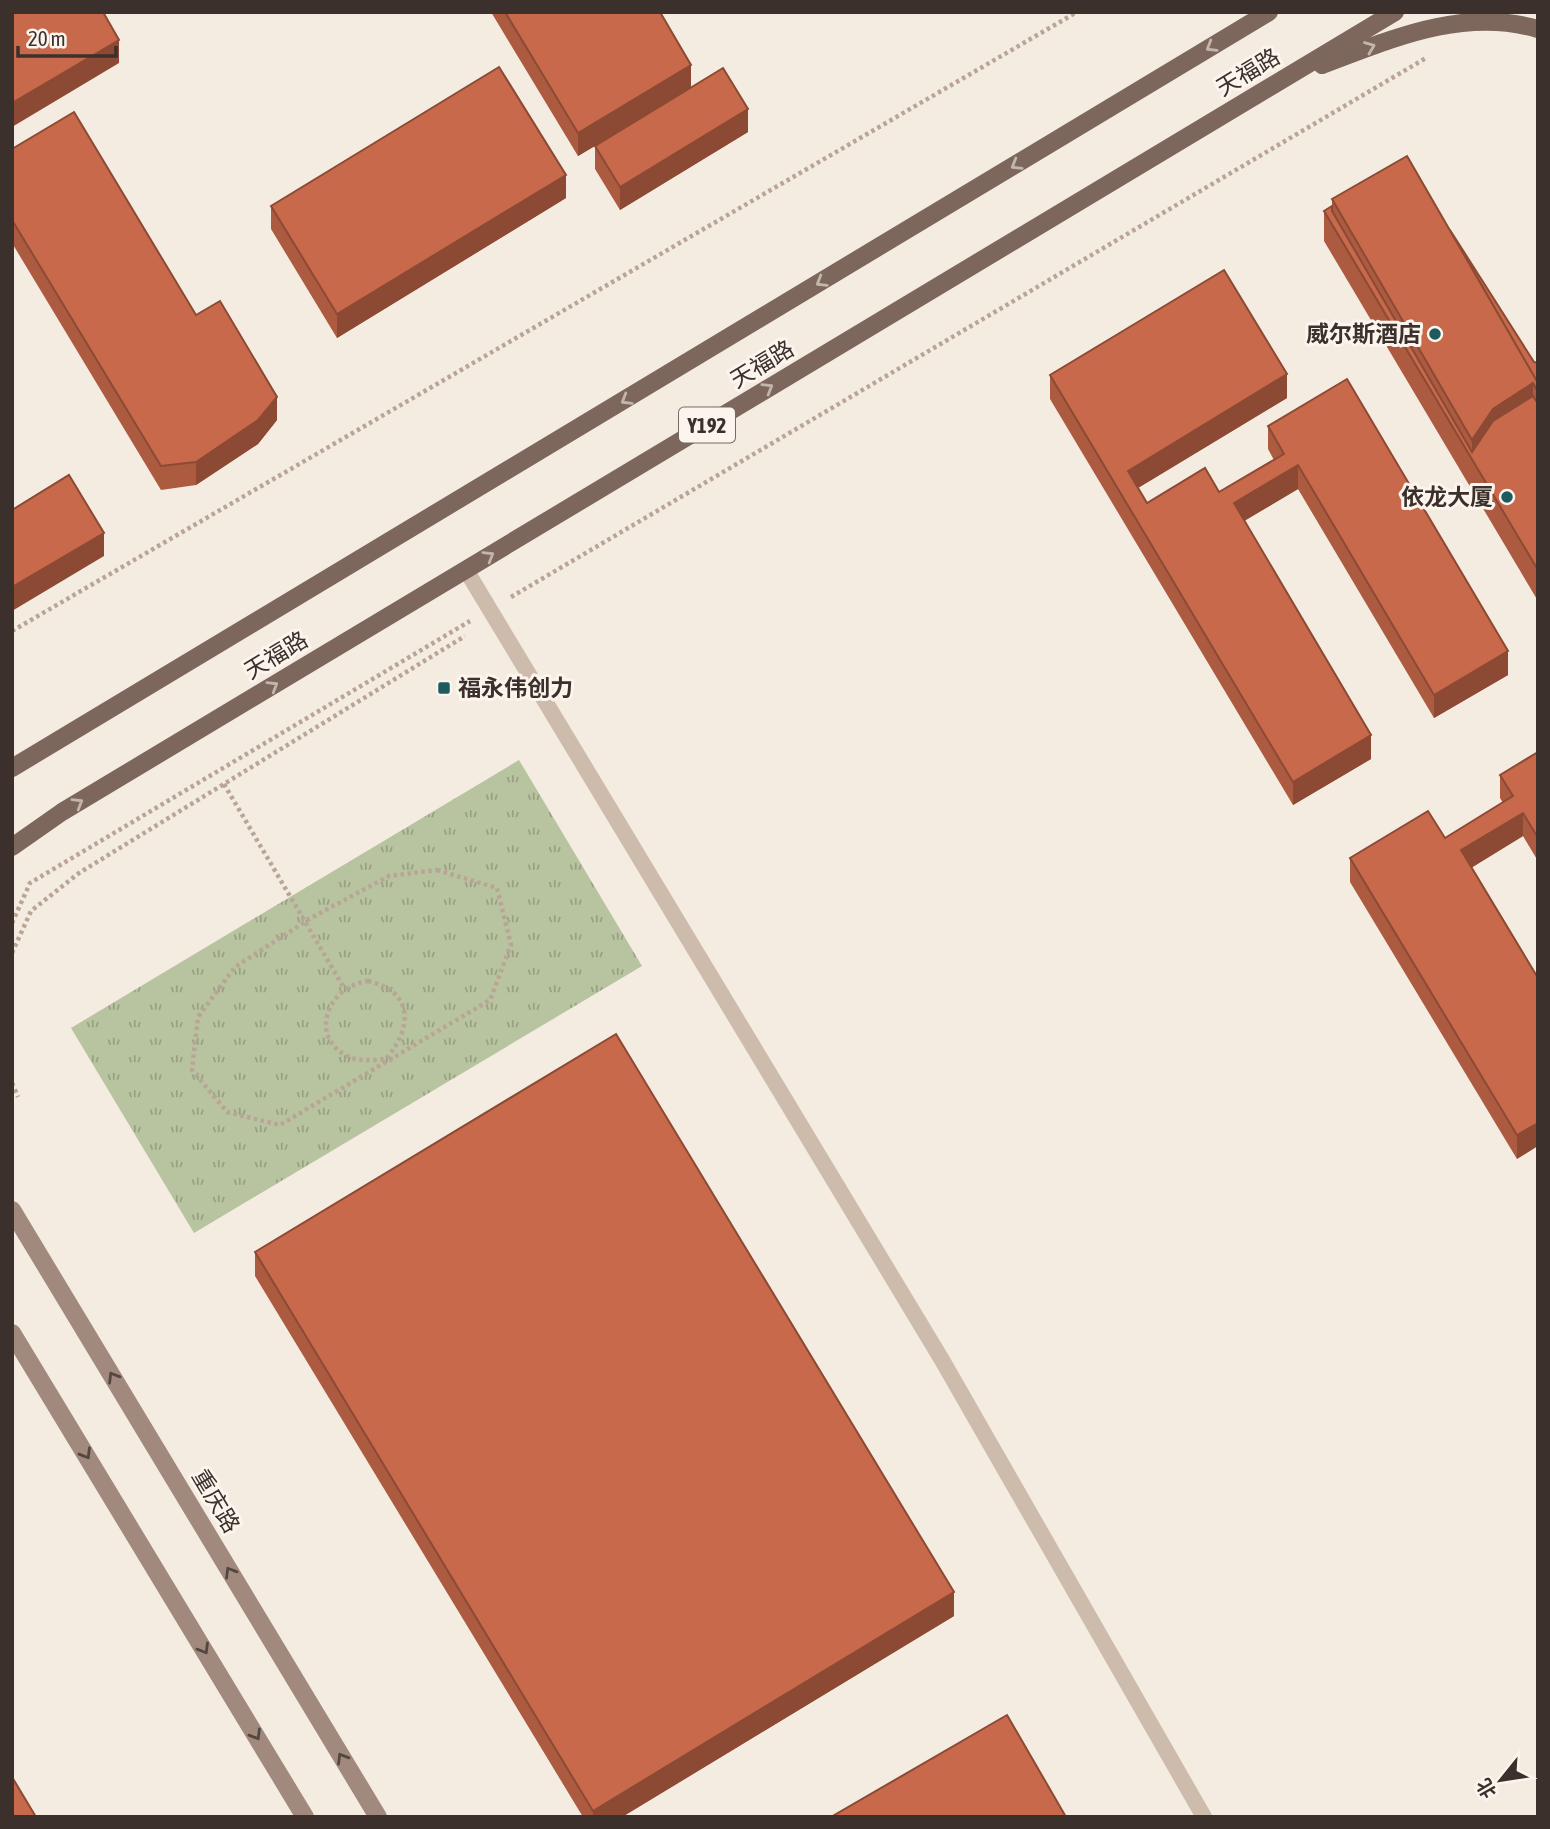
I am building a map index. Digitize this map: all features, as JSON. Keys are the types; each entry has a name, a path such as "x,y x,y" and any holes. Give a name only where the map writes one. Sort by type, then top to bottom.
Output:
{"main road":[{"path":"1245,27 1263,12"},
{"name":"天福路","path":"12,768 1269,12"},
{"name":"天福路","path":"15,846 62,812 1395,12"},
{"path":"1283,79 1413,30 1453,24 1499,23 1538,29"},
{"name":"重庆路","path":"12,1210 378,1817"},
{"path":"12,1333 305,1817"}],"lane":[{"path":"466,570 942,1360 1203,1817"}],"path":[{"path":"12,631 1077,12"},
{"path":"12,923 30,883 1427,57"},
{"path":"12,953 32,911 79,873 465,636"},
{"path":"224,784 344,988"},
{"path":"437,870 497,888 510,945 490,1000 386,1059 280,1125 227,1112 192,1070 198,1017 235,967 304,923 389,876 437,870"},
{"path":"368,981 381,984 400,1001 406,1026 402,1038 386,1059 359,1060 346,1056 336,1047 326,1023 334,998 344,988 368,981"},
{"path":"12,1085 18,1097"}],"green space":[{"path":"519,760 642,966 194,1233 71,1028"}],"building":[{"path":"12,12 103,12 119,40 12,103"},
{"path":"505,12 660,12 691,65 578,133"},
{"path":"499,67 566,175 337,314 271,206"},
{"path":"723,68 748,109 620,187 595,146"},
{"path":"74,112 196,315 220,301 277,397 258,420 196,462 161,466 12,220 12,149"},
{"name":"威尔斯酒店","path":"1407,156 1538,383 1538,392 1533,383 1493,409 1472,440 1332,199"},
{"path":"1332,206 1332,211 1472,452 1493,421 1533,396 1538,404 1538,570 1324,211"},
{"path":"1450,230 1534,362 1538,363 1538,383"},
{"path":"1224,270 1287,374 1128,471 1147,503 1205,468 1219,492 1284,454 1268,426 1347,379 1508,651 1434,695 1298,465 1234,503 1371,735 1293,782 1050,375"},
{"path":"69,475 104,533 12,587 12,510"},
{"path":"1538,752 1538,838 1523,813 1461,850 1538,978 1538,1123 1517,1135 1350,858 1428,811 1445,838 1513,796 1500,775"},
{"path":"616,1034 954,1592 593,1811 255,1252"},
{"path":"1007,1715 1066,1817 831,1817"},
{"path":"12,1777 36,1817 12,1817"}],"place":[{"name":"威尔斯酒店","path":"1435,334"},
{"name":"依龙大厦","path":"1507,497"},
{"name":"福永伟创力","path":"444,688"}]}
